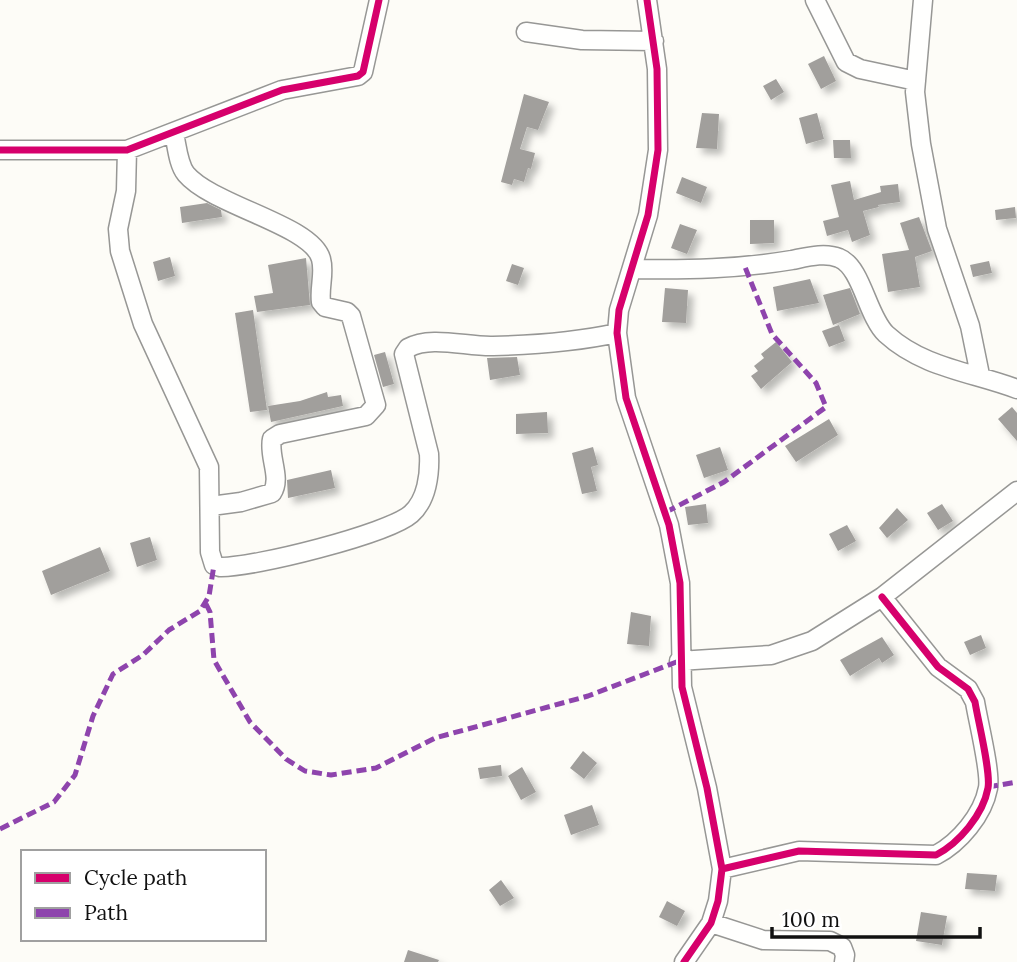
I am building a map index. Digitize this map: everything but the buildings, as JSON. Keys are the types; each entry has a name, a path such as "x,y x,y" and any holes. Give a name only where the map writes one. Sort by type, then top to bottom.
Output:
{"street":[{"path":"0,150 127,150 282,90 360,75 379,0"},
{"path":"647,0 657,69 658,150 648,215 620,310 617,333 626,398 642,452 663,501 680,583 679,661 682,687 709,799 722,869 722,884 711,923 684,962"},
{"path":"815,0 846,62 860,69 916,81"},
{"path":"922,0 916,81 917,117 928,190 970,327 980,375"},
{"path":"526,33 574,40 654,41"},
{"path":"174,133 180,162 187,174 214,194 294,232 313,244 321,257 321,302 325,307 347,312 351,316 376,405 366,416 280,434 272,439 271,445 276,484 272,493 241,502 211,506"},
{"path":"127,150 126,191 118,229 120,251 143,324 209,467 210,552 214,565 220,567 326,545 388,526 411,513 423,495 430,471 429,454 404,354 408,348 424,343 490,346 584,341 617,333"},
{"path":"633,269 714,270 812,256 836,256 846,262 873,315 886,334 924,361 980,375 1017,389"},
{"path":"679,661 771,655 795,649 881,597 1017,491"},
{"path":"722,869 799,851 936,855 954,843 976,815 988,787 975,702 968,689 937,667 881,597"},
{"path":"711,923 763,940 830,942 842,947 844,962"}],"marked path":[{"path":"666,512 724,482 826,407 816,383 772,334 745,267"},
{"path":"0,829 54,802 75,775 93,716 113,674 143,655 169,630 200,611 209,596 214,565"},
{"path":"206,604 210,612 214,660 250,722 286,759 305,771 331,775 376,768 435,738 588,696 679,661"},
{"path":"988,787 1017,782"}],"cycle path":[{"path":"0,150 127,150 282,90 358,76 363,72 379,0"},
{"path":"647,0 657,69 658,150 648,215 619,310 617,333 626,398 669,525 680,583 682,687 707,788 722,869 718,901 711,923 684,962"},
{"path":"722,869 799,851 936,855 961,836 981,808 988,780 975,702 968,689 938,667 882,597"}]}
